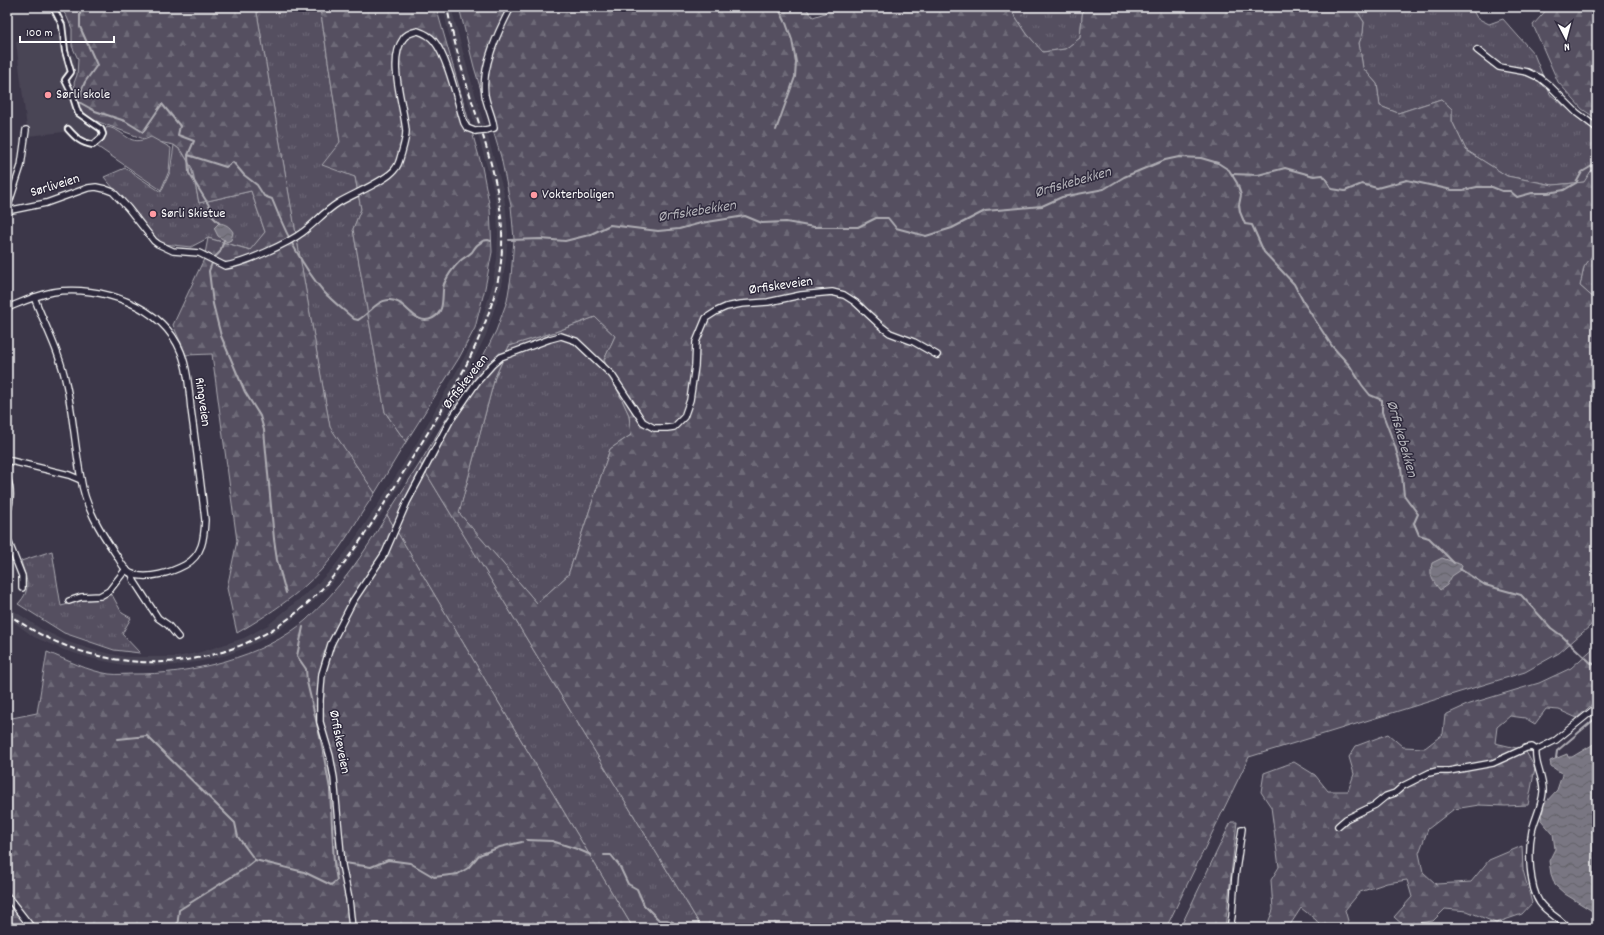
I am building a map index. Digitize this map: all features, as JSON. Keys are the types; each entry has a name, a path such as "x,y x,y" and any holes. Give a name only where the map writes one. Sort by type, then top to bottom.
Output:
{"street":[{"path":"53,7 62,26 65,51 71,72 65,80 72,94 78,113 101,129 103,134 101,138 93,145 84,144 68,129"},
{"name":"Sørliveien","path":"26,130 21,166 7,210 46,203 88,188 96,187 105,189 113,192 158,244 173,251 196,252 226,266 235,265 304,232 324,213 337,204 382,179 396,169 406,132 396,64 402,39 406,35 418,31 427,35 434,41 446,66 467,128 475,131 494,128 493,120 485,96 485,71 511,7"},
{"path":"1477,50 1499,67 1527,72 1540,78 1577,113 1597,128"},
{"name":"Ringveien","path":"7,308 34,297 54,292 97,293 120,299 142,309 161,324 174,338 181,352 187,378 198,460 205,520 204,540 201,548 194,558 176,570 148,575 132,574"},
{"name":"Ørfiskeveien","path":"352,928 349,899 342,865 334,778 330,756 320,722 322,674 331,644 353,601 385,553 407,502 450,421 477,382 501,356 550,338 561,336 576,341 612,376 643,422 654,428 667,428 674,427 684,417 690,400 695,366 696,342 706,318 726,307 741,304 768,302 801,295 832,292 844,295 855,302 890,333 914,342 937,355"},
{"path":"34,297 45,326 60,357 66,383 81,480 92,513 98,527 126,569 132,574 134,581 158,618 168,625 178,637"},
{"path":"7,460 69,475 81,480"},
{"path":"7,478 11,490 7,513"},
{"path":"7,538 22,576 22,588"},
{"path":"69,601 81,597 100,596 109,591 126,569"},
{"path":"1338,826 1346,819 1361,812 1386,796 1395,793 1403,786 1429,773 1493,763 1526,748 1536,750 1556,740 1597,707"},
{"path":"1536,750 1535,757 1542,777 1543,792 1532,832 1530,859 1533,885 1540,903 1568,928"},
{"path":"1230,928 1242,829"},
{"path":"7,896 32,928"}],"shaded area":[{"path":"443,7 451,7 503,189 508,233 506,260 502,285 486,335 471,365 422,450 383,512 345,567 324,592 302,612 275,633 227,655 177,665 123,665 90,658 64,650 34,637 7,617 7,606 41,629 68,642 93,650 125,657 177,657 201,652 244,638 268,625 314,587 332,569 348,549 375,509 415,446 478,333 492,286 497,259 497,211 494,191 448,31"},
{"name":"Sørli skole","path":"58,35 76,59 75,73 70,81 78,109 105,131 95,145 91,147 83,147 64,132 28,136 16,42"}],"green space":[{"path":"60,7 256,7 330,427 375,493 340,547 318,574 280,606 237,633 227,588 237,541 212,354 186,355 173,325 204,259 208,238 250,250 265,232 251,191 199,203 192,168 182,151 174,145 144,139 91,119 79,108 74,83 77,75 78,59 72,46 72,29 67,17"},
{"path":"256,7 320,7 340,142 355,177 361,209 353,229 385,412 406,442 375,493 330,428"},
{"path":"320,7 436,7 482,167 490,208 492,252 475,328 459,358 406,442 385,412 353,229 361,209 355,177 322,165 340,142"},
{"path":"459,7 805,7 813,17 825,13 830,7 1009,7 1027,34 1043,52 1065,49 1080,38 1083,7 1354,7 1364,22 1363,33 1359,43 1363,68 1377,84 1380,106 1398,113 1441,99 1452,109 1452,121 1466,150 1507,176 1553,185 1584,182 1591,171 1597,167 1597,249 1584,267 1580,286 1597,301 1597,620 1559,653 1525,672 1249,757 1166,928 702,928 420,463 479,364 496,331 507,301 511,277 514,239 511,206 501,157 474,67","holes":["595,317 615,336 604,360 629,415 631,435 610,449 568,575 537,603 459,513 495,377 509,346 555,332"]},
{"path":"1009,7 1083,7 1080,38 1065,49 1042,52 1027,34"},
{"path":"1354,7 1471,7 1477,18 1489,24 1503,19 1534,54 1550,94 1597,133 1597,167 1591,171 1585,182 1553,185 1507,176 1466,150 1452,121 1452,109 1441,99 1398,113 1380,106 1377,84 1363,68 1359,43 1363,33 1364,22"},
{"path":"1549,7 1597,7 1597,119 1582,109 1558,82 1533,25"},
{"path":"107,127 114,129 132,140 137,141 151,137 171,148 169,171 161,190 95,145"},
{"path":"174,145 189,164 199,203 251,191 265,232 251,250 208,238 191,247 163,244 152,235 104,177 125,168 161,192 170,172"},
{"path":"1597,249 1597,301 1580,286 1584,267"},
{"path":"595,317 615,336 604,360 629,415 631,435 610,449 568,575 537,603 459,513 495,377 509,346 555,332"},
{"path":"420,463 702,928 633,928 387,515"},
{"path":"387,515 633,928 7,928 7,719 37,713 47,652 78,665 101,673 109,674 177,671 201,667 248,654 289,633 306,620 330,596 369,544"},
{"path":"52,551 61,606 84,600 102,599 111,593 122,613 131,618 122,634 140,653 114,650 64,633 18,604 26,593 27,588 21,561"},
{"path":"1597,645 1597,700 1577,718 1559,710 1546,709 1535,724 1525,718 1510,716 1497,727 1495,743 1525,750 1535,768 1528,805 1479,805 1454,809 1428,829 1419,853 1423,872 1436,884 1471,882 1489,860 1522,846 1523,870 1532,903 1522,914 1496,923 1467,911 1445,909 1433,921 1403,925 1394,917 1412,897 1407,880 1387,883 1360,892 1345,910 1350,928 1322,928 1316,920 1301,908 1288,928 1266,928 1273,910 1271,880 1279,867 1271,807 1261,792 1264,773 1294,762 1315,775 1328,791 1348,791 1354,774 1349,757 1356,746 1388,734 1403,747 1425,748 1443,734 1445,715 1469,704 1539,683 1571,668"},
{"path":"1231,822 1237,822 1225,928 1180,928"}],"water":[{"path":"219,223 224,224 233,232 231,240 227,242 218,236 214,228"},
{"path":"1442,558 1462,565 1461,570 1452,576 1447,585 1440,590 1433,580 1431,571 1432,563"},
{"path":"1597,742 1597,914 1565,894 1555,885 1551,874 1549,861 1555,849 1553,834 1541,820 1544,804 1557,790 1562,775 1561,772 1551,766 1550,761 1567,754 1568,757 1572,757"}],"waterway":[{"name":"Ørfiskebekken","path":"80,7 80,27 97,65 85,82 77,101 95,111 125,121 143,132 162,104 180,126 178,135 194,141 188,155 226,167 233,162 244,175 257,185 264,196 272,199 282,224 308,271 327,296 354,319 358,320 376,305 388,300 400,303 420,319 426,320 433,318 440,311 444,284 453,269 479,244 485,240 491,241"},
{"path":"776,130 795,77 796,62 792,40 778,7"},
{"path":"188,155 189,173 210,207 212,216 219,223"},
{"name":"Ørfiskebekken","path":"509,240 541,239 565,241 589,235 610,225 658,231 679,229 701,223 745,216 762,223 786,222 814,227 858,227 876,218 888,218 896,228 926,236 952,228 985,211 1042,206 1062,197 1104,189 1124,177 1165,160 1179,157 1201,158 1218,163 1229,170 1237,183 1241,195 1239,205 1240,212 1245,224 1252,225 1264,252 1294,284 1304,303 1332,346 1350,366 1362,385 1370,395 1382,400 1382,412 1401,467 1404,495 1418,514 1414,523 1419,535 1429,538 1454,563"},
{"path":"1232,174 1258,175 1285,168 1314,176 1323,175 1332,189 1345,191 1362,184 1377,188 1407,180 1452,190 1492,187 1502,191 1510,191 1517,197 1532,193 1548,193 1564,190 1576,183 1582,172 1597,163"},
{"path":"224,240 220,252 214,258 209,271 213,304 221,336 245,392 260,416 264,430 274,539 277,560 286,593"},
{"name":"Ørfiskebekken","path":"1460,569 1485,585 1521,595 1551,628 1562,636 1591,663 1597,665"},
{"path":"177,928 179,910 244,869 255,860 304,872 331,885 337,880 334,863 330,789 321,741 307,682 306,669 297,656 303,627"},
{"name":"Ørfiskebekken","path":"1556,758 1557,751 1597,717"},
{"path":"118,739 147,736 235,823 238,837 255,860"},
{"path":"527,840 552,841 591,855"},
{"path":"345,863 371,867 388,860 410,863 434,877 458,874 468,868 479,855 500,847 522,842"},
{"path":"604,855 611,855 619,865 628,884 637,889 644,905 659,920 667,920 673,922 674,926 683,928"}],"railway":[{"path":"7,613 44,636 84,652 125,661 167,662 208,656 248,642 285,621 318,593 332,578 358,544 455,387 468,362 489,312 501,262 501,220 495,178 461,64 447,7"}],"place":[{"name":"Sørli skole","path":"48,95"},
{"name":"Vokterboligen","path":"534,195"},
{"name":"Sørli Skistue","path":"153,214"}]}
